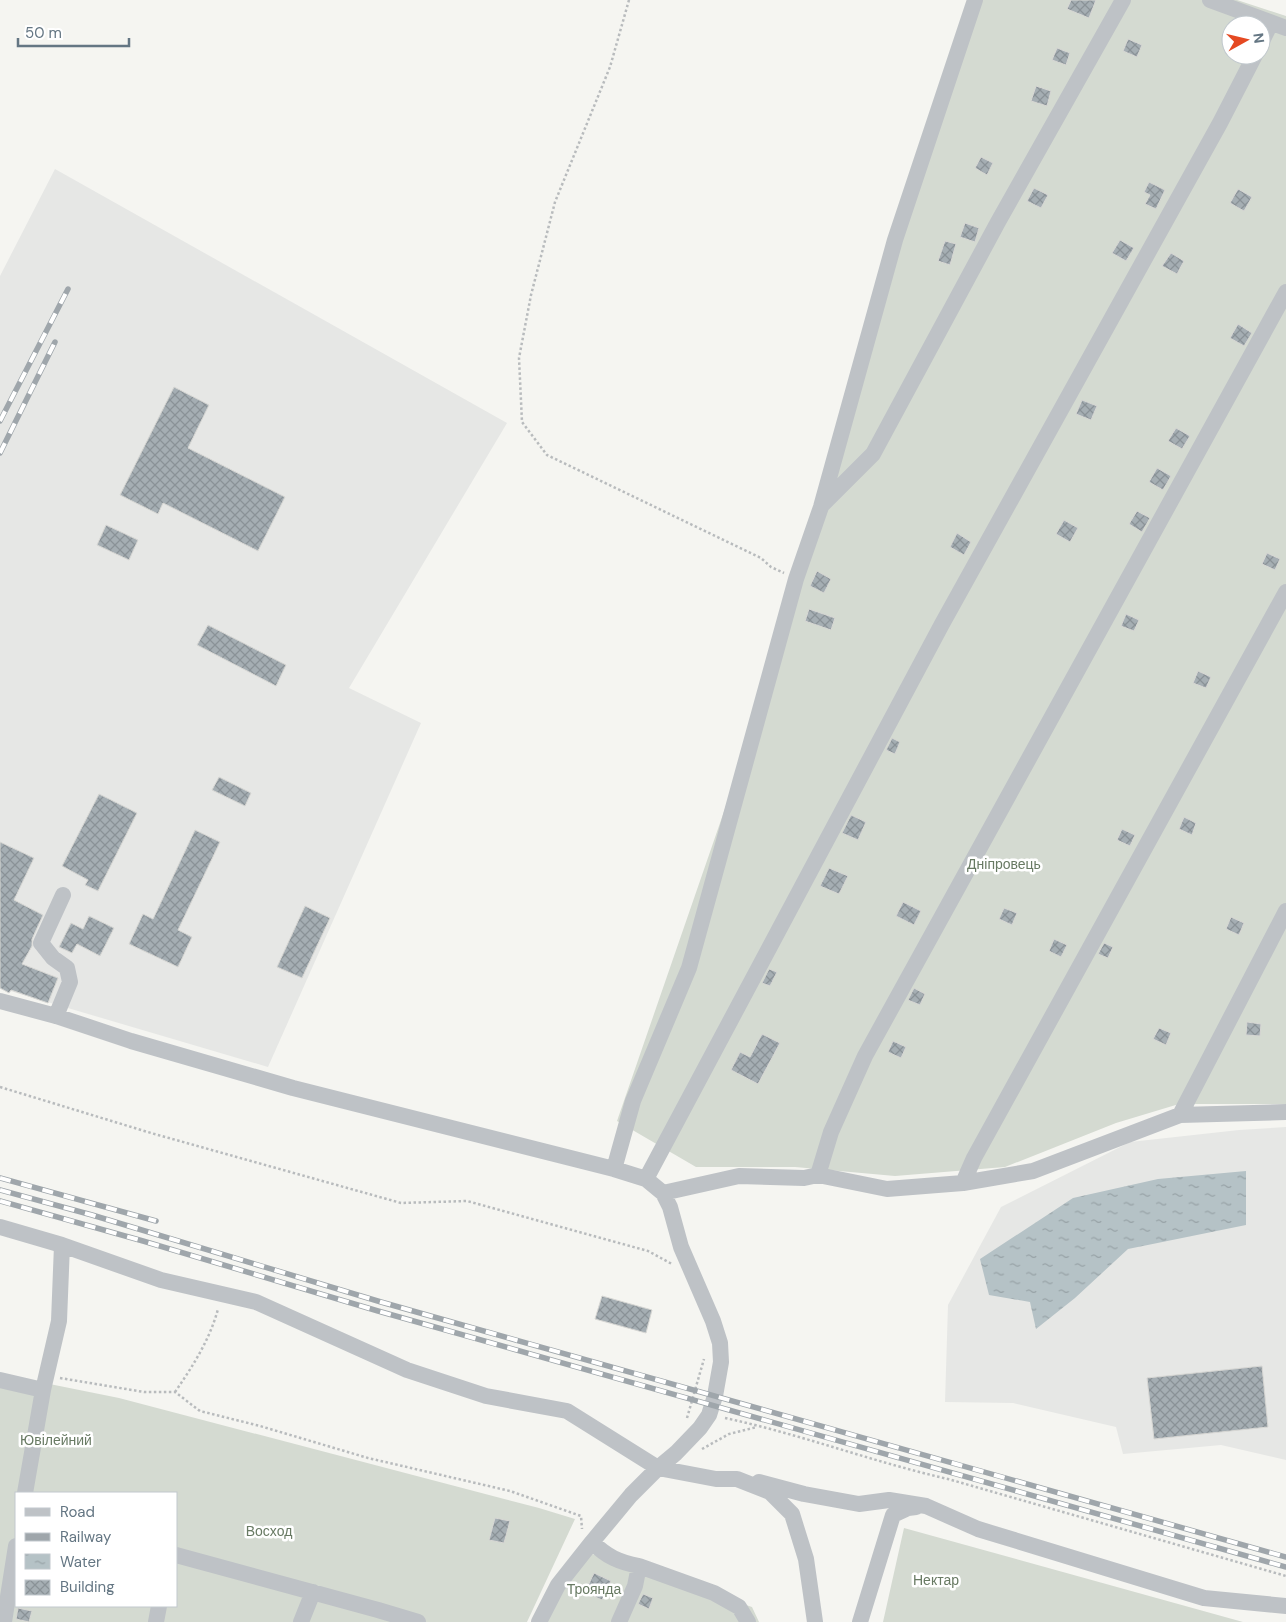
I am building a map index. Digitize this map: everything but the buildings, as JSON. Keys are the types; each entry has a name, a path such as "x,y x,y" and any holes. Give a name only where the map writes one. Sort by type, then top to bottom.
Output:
{"street":[{"path":"614,1170 633,1101 689,968 796,578 821,507 895,240 975,0"},
{"path":"821,507 873,454 998,222 1123,0"},
{"path":"1210,0 1278,25"},
{"path":"646,1179 937,633 1220,123 1250,65"},
{"path":"818,1175 831,1132 864,1056 1286,292"},
{"path":"963,1183 974,1158 1097,932 1286,592"},
{"path":"56,1016 70,982 67,968 53,958 41,943 63,895"},
{"path":"1180,1115 1286,911"},
{"path":"0,1001 56,1016 131,1041 293,1088 646,1179 662,1193 670,1207 681,1247 720,1343 721,1362 715,1396 709,1415 700,1428 587,1539 558,1586 539,1622"},
{"path":"662,1193 739,1176 804,1178 818,1175 887,1189 963,1183 1033,1171 1180,1115 1286,1112"},
{"path":"1,1229 62,1245 161,1280 256,1302 407,1370 486,1396 567,1411 658,1468 716,1479 737,1479 767,1483 804,1494 859,1504 888,1500 926,1506 978,1529 1204,1598 1286,1606"},
{"path":"25,1492 45,1382 59,1321 62,1245"},
{"path":"0,1380 45,1382"},
{"path":"737,1479 770,1492 792,1514 806,1559 815,1622"},
{"path":"860,1622 893,1515 908,1508 926,1506"},
{"path":"587,1539 602,1552 620,1562 640,1566 714,1593 739,1607 748,1622"},
{"path":"4,1622 15,1552"},
{"path":"178,1556 418,1622"},
{"path":"619,1622 635,1586 640,1566"},
{"path":"301,1622 313,1592"},
{"path":"156,1622 159,1607"}],"path":[{"path":"629,0 610,67 556,202 531,295 519,358 522,422 547,454 753,554 771,567 796,578"},
{"path":"0,1087 151,1133 402,1203 467,1201 648,1251 693,1275"},
{"path":"176,1392 195,1362 214,1324 222,1294"},
{"path":"684,1426 705,1355"},
{"path":"45,1382 144,1392 176,1392 200,1411 260,1426 368,1458 510,1491 581,1516 587,1539"},
{"path":"709,1415 760,1427 1286,1576"},
{"path":"701,1449 729,1434 760,1427"}],"shaded area":[{"path":"55,169 507,423 349,688 421,723 268,1067 0,988 0,276"},
{"path":"1286,1127 1286,1460 1221,1445 1123,1454 1116,1427 1013,1403 945,1402 948,1305 1001,1207 1130,1142 1239,1130"}],"green space":[{"name":"Дніпровець","path":"982,0 1237,0 1286,16 1286,1104 1179,1104 1116,1123 1005,1167 895,1176 795,1167 696,1167 617,1121 757,716 905,226"},
{"name":"Восход","path":"0,1374 119,1398 575,1519 527,1622 0,1622"},
{"name":"Нектар","path":"904,1528 1243,1622 883,1622"},
{"name":"Троянда","path":"580,1550 752,1607 759,1622 541,1622"}],"water":[{"path":"1246,1171 1246,1225 1128,1249 1075,1298 1036,1329 1030,1302 989,1295 980,1259 1073,1198 1158,1179"}],"railway":[{"path":"0,421 68,289"},
{"path":"0,453 55,342"},
{"path":"0,1178 156,1221"},
{"path":"0,1190 92,1215 381,1302 1286,1557"},
{"path":"0,1201 143,1241 378,1311 1286,1567"}],"park label":[{"name":"Ювілейний","path":"56,1440"}]}
